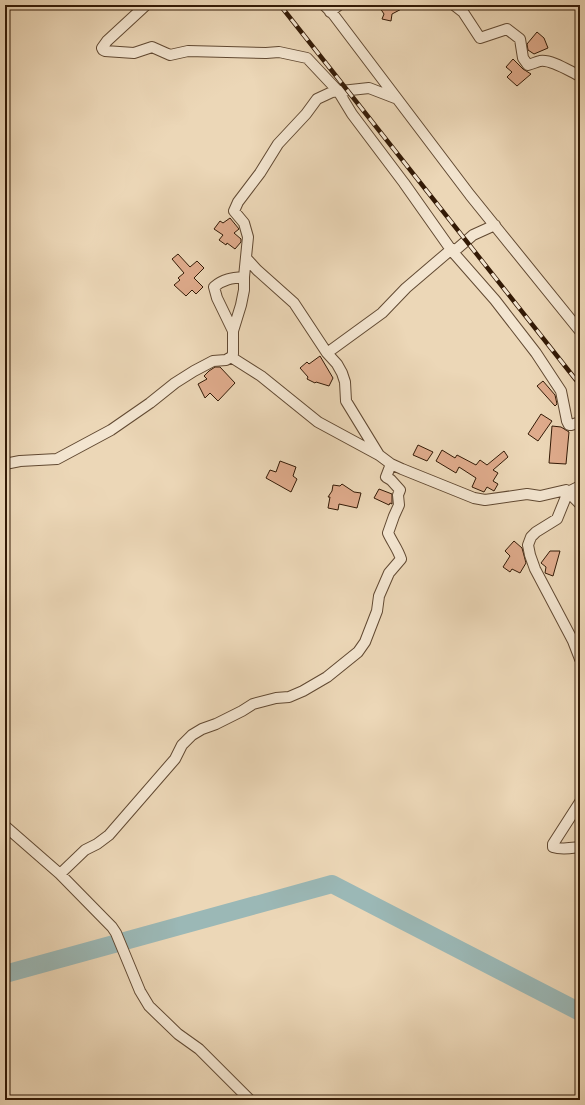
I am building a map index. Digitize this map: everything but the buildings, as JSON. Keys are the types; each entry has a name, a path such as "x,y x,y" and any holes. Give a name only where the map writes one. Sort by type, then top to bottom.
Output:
{"street":[{"path":"146,5 107,41 102,48 104,51 134,53 152,47 170,56 188,51 279,52 307,58 338,91 352,114 404,183 463,266 495,300 555,380 563,396 563,402 569,425 580,422"},
{"path":"340,5 327,8 470,195 580,331"},
{"path":"454,5 462,12 480,38 507,29 520,39 523,58 528,65 542,61 552,62 580,76"},
{"path":"5,464 20,461 57,459 111,430 150,403 175,382 213,360 226,360 231,357 233,354 233,331 244,290 248,237 244,223 234,211 238,202 260,173 278,144 306,114 317,99 323,95 338,91 368,88 395,98"},
{"path":"327,352 382,313 406,288 447,253 458,248 473,235 495,225"},
{"path":"247,258 257,270 294,303 342,373 345,382 346,402 379,455"},
{"path":"233,331 217,298 214,287 221,281 230,278 244,277"},
{"path":"231,357 261,376 318,422 379,455 391,464 474,498 485,500 527,494 540,496 566,490 580,504"},
{"path":"60,874 85,850 97,844 109,835 175,759 182,746 192,735 242,711 253,704 276,698 289,697 303,691 326,677 358,652 364,642 377,611 380,596 389,573 400,558 399,552 388,533 399,505 398,495 400,490 391,480 386,477 391,464"},
{"path":"580,486 568,492 557,519 536,532 531,537 528,545 535,569 573,641 580,659"},
{"path":"580,802 553,844 553,847 580,847"},
{"path":"5,826 60,874 112,927 116,933 140,991 149,1006 178,1034 198,1049 250,1100"}],"waterway":[{"path":"5,974 332,884 580,1012"}],"railway":[{"path":"280,5 580,385"}]}
